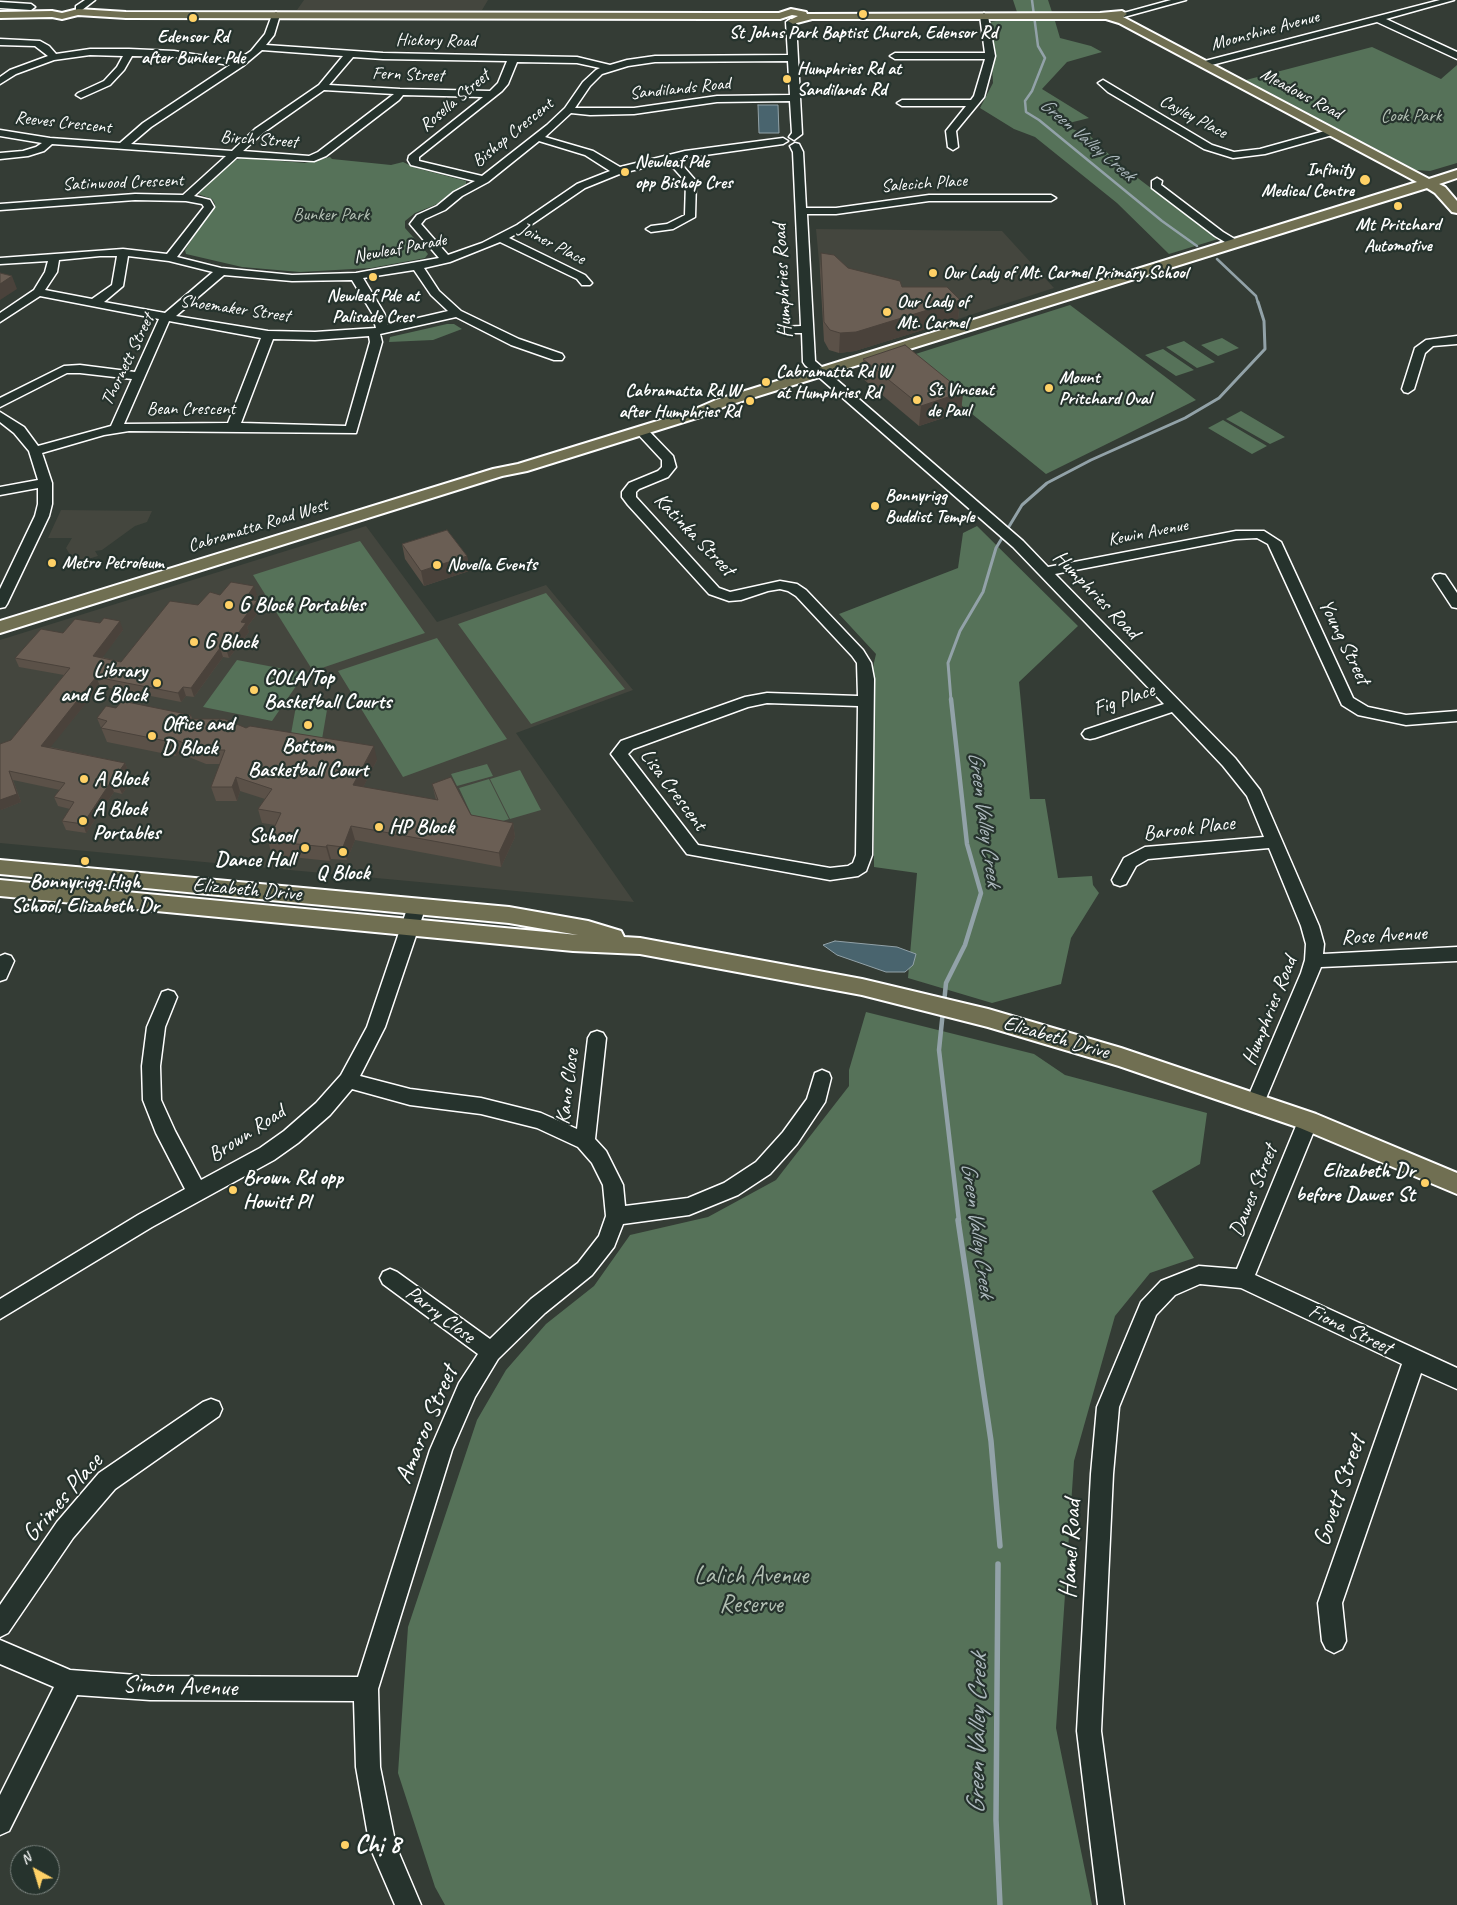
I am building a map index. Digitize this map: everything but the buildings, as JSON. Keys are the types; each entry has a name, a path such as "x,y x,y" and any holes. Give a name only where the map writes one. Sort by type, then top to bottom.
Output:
{"main road":[{"name":"Humphries Road","path":"791,0 791,17"},
{"path":"0,15 52,14 62,16 78,10 119,15 780,16 782,19 791,17"},
{"name":"Meadows Road","path":"791,17 799,21 804,17 1110,16 1114,19 1123,17 1204,64 1428,183 1440,190 1457,209"},
{"name":"Cabramatta Road West","path":"0,626 499,472 521,468 698,413 721,403 1457,174"},
{"name":"Cabramatta Road West","path":"499,472 517,463 552,452 694,408 721,403"},
{"name":"Elizabeth Drive","path":"0,867 417,906 541,920 588,929 640,946"},
{"name":"Elizabeth Drive","path":"0,888 573,943 640,946 753,966 921,1001 988,1018 1121,1057 1308,1121 1457,1184"}],"street":[{"path":"78,10 91,0"},
{"path":"1123,17 1182,0"},
{"name":"Moonshine Avenue","path":"1204,64 1450,0"},
{"path":"0,5 31,7"},
{"path":"124,146 147,126 240,64 260,47 272,29 276,15"},
{"path":"953,147 951,131 979,97 990,56 984,16"},
{"name":"Humphries Road","path":"791,17 797,134 791,141 798,152 808,360 1018,544 1229,762 1254,794 1275,842 1310,926 1315,944 1314,960 1255,1102"},
{"path":"1378,19 1457,56"},
{"path":"0,42 37,43 46,48 54,57"},
{"name":"Hickory Road","path":"260,47 421,58 577,60 610,68"},
{"name":"Reeves Crescent","path":"0,80 29,65 54,57 90,52 174,54 240,64"},
{"path":"81,95 107,84 121,68 129,52"},
{"path":"186,198 269,123 322,87 350,54"},
{"path":"896,56 990,56"},
{"name":"Bishop Crescent","path":"446,260 415,224 421,218 441,208 458,194 484,180 538,138 569,110 592,78 610,68 627,63 655,59 793,58"},
{"name":"Rosella Street","path":"484,180 415,163 413,160 414,156 503,84 513,59"},
{"name":"Cayley Place","path":"1104,83 1111,90 1208,147 1233,155 1261,152 1332,132"},
{"name":"Fern Street","path":"322,87 400,92 493,94"},
{"name":"Birch Street","path":"124,146 305,160 314,158 396,98 400,92"},
{"name":"Sandilands Road","path":"569,110 590,112 634,111 717,99 795,98"},
{"path":"902,103 975,103"},
{"name":"Reeves Crescent","path":"0,132 50,141 124,146"},
{"path":"538,138 583,150 618,171"},
{"path":"0,156 24,154 40,149 50,141"},
{"name":"Newleaf Parade","path":"0,261 123,252 170,258 222,271 284,278 356,276 417,267 446,260 501,238 581,186 618,171 670,157 703,151 791,141"},
{"path":"651,229 669,227 690,217 691,180 670,157"},
{"path":"1157,181 1156,186 1219,234 1234,243"},
{"name":"Satinwood Crescent","path":"0,207 126,197 186,198 206,202 209,207 170,258"},
{"name":"Salecich Place","path":"801,211 836,210 929,198 1050,198"},
{"name":"Joiner Place","path":"501,238 581,277 586,283"},
{"path":"96,302 117,286 123,252"},
{"path":"0,318 38,292 51,272 54,257"},
{"path":"417,267 435,293 457,313 514,342 558,357"},
{"name":"Thornett Street","path":"116,428 164,320 222,271"},
{"path":"356,276 378,313 378,331"},
{"name":"Shoemaker Street","path":"38,292 96,302 226,330 268,335 315,336 378,331 457,313"},
{"path":"785,330 807,329"},
{"name":"Bean Crescent","path":"34,451 116,428 233,427 351,430 378,331"},
{"path":"233,427 268,335"},
{"path":"1408,388 1419,351 1430,343 1457,340"},
{"path":"0,403 64,370 75,368 138,376"},
{"path":"0,416 18,430 34,451 45,483 45,504 42,516 0,604"},
{"name":"Katinka Street","path":"640,431 668,459 669,467 663,474 634,486 629,492 629,496 714,591 730,596 741,596 766,587 780,585 792,587 802,593 858,653 864,663 866,701 864,855 860,867"},
{"path":"0,491 45,483"},
{"name":"Kewin Avenue","path":"1045,572 1236,534 1259,534"},
{"name":"Young Street","path":"1259,534 1274,542 1347,701 1363,711 1406,720 1457,716"},
{"path":"1440,578 1457,604"},
{"name":"Lisa Crescent","path":"860,867 852,872 830,874 693,850 619,754 627,745 745,702 767,698 866,701"},
{"name":"Fig Place","path":"1090,734 1173,706"},
{"name":"Barook Place","path":"1120,880 1130,862 1145,853 1275,842"},
{"name":"Brown Road","path":"0,1310 145,1221 261,1158 292,1137 323,1109 348,1080 376,1027 417,906"},
{"name":"Rose Avenue","path":"1314,960 1335,961 1457,954"},
{"path":"168,997 156,1027 151,1066 152,1100 166,1133 197,1192"},
{"name":"Kano Close","path":"585,1141 597,1038"},
{"path":"616,1216 689,1206 731,1189 763,1168 790,1138 816,1102 822,1078"},
{"name":"Amaroo Street","path":"348,1080 410,1098 481,1106 541,1121 585,1141 600,1157 613,1185 616,1216 607,1241 585,1269 538,1306 491,1352 467,1390 441,1450 366,1690 368,1766 383,1847 408,1905"},
{"name":"Dawes Street","path":"1243,1279 1308,1121"},
{"name":"Hamel Road","path":"1112,1905 1088,1731 1108,1407 1148,1309 1168,1288 1199,1275 1243,1279"},
{"name":"Parry Close","path":"390,1278 491,1352"},
{"name":"Fiona Street","path":"1243,1279 1457,1379"},
{"name":"Govett Street","path":"1334,1641 1330,1603 1414,1360"},
{"name":"Grimes Place","path":"0,1625 64,1530 107,1481 211,1409"},
{"name":"Simon Avenue","path":"0,1652 70,1682 150,1688 366,1690"},
{"path":"0,1822 70,1682"}],"shaded area":[{"path":"304,0 488,0 482,10 297,10"},
{"name":"Our Lady of Mt. Carmel Primary School","path":"816,229 1002,231 1054,288 958,319 820,272"},
{"path":"61,510 152,511 147,522 135,526 102,550 95,551 98,556 75,563 66,548 72,538 48,538"},
{"path":"366,526 437,622 546,585 633,690 516,733 634,902 0,843 0,640"}],"green space":[{"path":"1013,0 1048,0 1052,12 1017,12"},
{"path":"1055,21 1060,38 1091,46 1102,52 1067,62 1042,89 1089,118 1061,125 1089,135 1118,163 1218,239 1169,254 1117,203 1035,137 1014,129 980,108 993,83 992,65 995,53 990,22"},
{"name":"Cook Park","path":"1372,47 1441,79 1457,65 1457,163 1430,171 1416,170 1246,80"},
{"name":"Bunker Park","path":"330,157 332,159 391,165 403,162 416,168 466,181 466,184 435,205 415,213 405,221 405,228 428,254 425,258 371,268 300,272 242,267 186,254 185,250 215,204 212,199 198,194 233,161 243,158 305,163"},
{"name":"Mount Pritchard Oval","path":"1070,305 1196,400 1046,474 903,358"},
{"path":"454,324 462,329 433,340 389,342 390,337"},
{"path":"1222,338 1239,348 1218,356 1201,345"},
{"path":"1184,341 1215,362 1197,368 1166,347"},
{"path":"1163,349 1194,370 1176,376 1145,355"},
{"path":"1241,411 1285,437 1270,444 1226,419"},
{"path":"1223,420 1267,446 1252,454 1208,428"},
{"path":"977,526 1078,626 1019,682 1030,799 1045,799 1058,878 1092,876 1093,885 1099,893 1071,938 1061,984 992,1003 908,978 917,873 874,867 873,667 876,654 839,614 958,568 963,533"},
{"path":"360,541 425,633 313,671 253,575"},
{"path":"546,593 625,689 531,724 458,624"},
{"path":"437,638 507,739 403,777 338,671"},
{"name":"COLA/Top Basketball Courts","path":"237,660 305,673 272,721 203,707"},
{"name":"Bottom Basketball Court","path":"328,704 321,745 289,745 296,706"},
{"path":"487,764 493,776 457,786 451,774"},
{"path":"520,770 541,810 510,819 490,779"},
{"path":"489,779 509,819 478,829 459,788"},
{"name":"Lalich Avenue Reserve","path":"866,1012 1034,1054 1065,1075 1207,1113 1200,1164 1152,1191 1194,1258 1150,1273 1115,1316 1074,1461 1056,1728 1092,1905 445,1905 435,1887 398,1773 408,1627 477,1420 506,1370 546,1324 594,1286 630,1235 708,1217 776,1180 849,1086 849,1070"}],"water":[{"path":"758,105 778,105 779,133 759,133"},
{"path":"835,941 897,947 916,954 913,965 905,972 886,972 837,955 823,945"}],"waterway":[{"name":"Green Valley Creek","path":"1032,0 1038,46 1045,58 1032,91 1025,101 1026,112 1039,120 1162,221 1197,246"},
{"name":"Green Valley Creek","path":"1217,259 1256,296 1258,303"},
{"name":"Green Valley Creek","path":"951,700 948,663 960,631 983,592 996,548 1022,505 1047,483 1091,460 1185,418 1219,398 1265,349 1264,321 1258,302"},
{"name":"Green Valley Creek","path":"944,1003 946,983 965,945 981,893 967,844 951,699"},
{"name":"Green Valley Creek","path":"943,1011 939,1050 959,1221"},
{"name":"Green Valley Creek","path":"958,1220 991,1441 1000,1546"},
{"name":"Green Valley Creek","path":"998,1564 996,1820 1000,1905"}],"place":[{"name":"St Johns Park Baptist Church, Edensor Rd","path":"863,14"},
{"name":"Edensor Rd after Bunker Pde","path":"193,18"},
{"name":"Humphries Rd at Sandilands Rd","path":"787,79"},
{"name":"Newleaf Pde opp Bishop Cres","path":"625,172"},
{"name":"Infinity Medical Centre","path":"1365,180"},
{"name":"Mt Pritchard Automotive","path":"1398,206"},
{"name":"Our Lady of Mt. Carmel Primary School","path":"933,273"},
{"name":"Newleaf Pde at Palisade Cres","path":"373,277"},
{"name":"Our Lady of Mt. Carmel","path":"887,312"},
{"name":"Cabramatta Rd W at Humphries Rd","path":"766,382"},
{"name":"Mount Pritchard Oval","path":"1049,388"},
{"name":"St Vincent de Paul","path":"917,400"},
{"name":"Cabramatta Rd W after Humphries Rd","path":"750,401"},
{"name":"Bonnyrigg Buddist Temple","path":"875,506"},
{"name":"Metro Petroleum","path":"52,563"},
{"name":"Novella Events","path":"437,565"},
{"name":"G Block Portables","path":"229,605"},
{"name":"G Block","path":"194,642"},
{"name":"Library and E Block","path":"157,683"},
{"name":"COLA/Top Basketball Courts","path":"254,690"},
{"name":"Bottom Basketball Court","path":"308,725"},
{"name":"Office and D Block","path":"152,736"},
{"name":"A Block","path":"84,779"},
{"name":"A Block Portables","path":"83,821"},
{"name":"HP Block","path":"379,827"},
{"name":"School Dance Hall","path":"305,848"},
{"name":"Q Block","path":"343,852"},
{"name":"Bonnyrigg High School, Elizabeth Dr","path":"85,861"},
{"name":"Elizabeth Dr before Dawes St","path":"1425,1183"},
{"name":"Brown Rd opp Howitt Pl","path":"233,1190"},
{"name":"Chị 8","path":"345,1845"}]}
